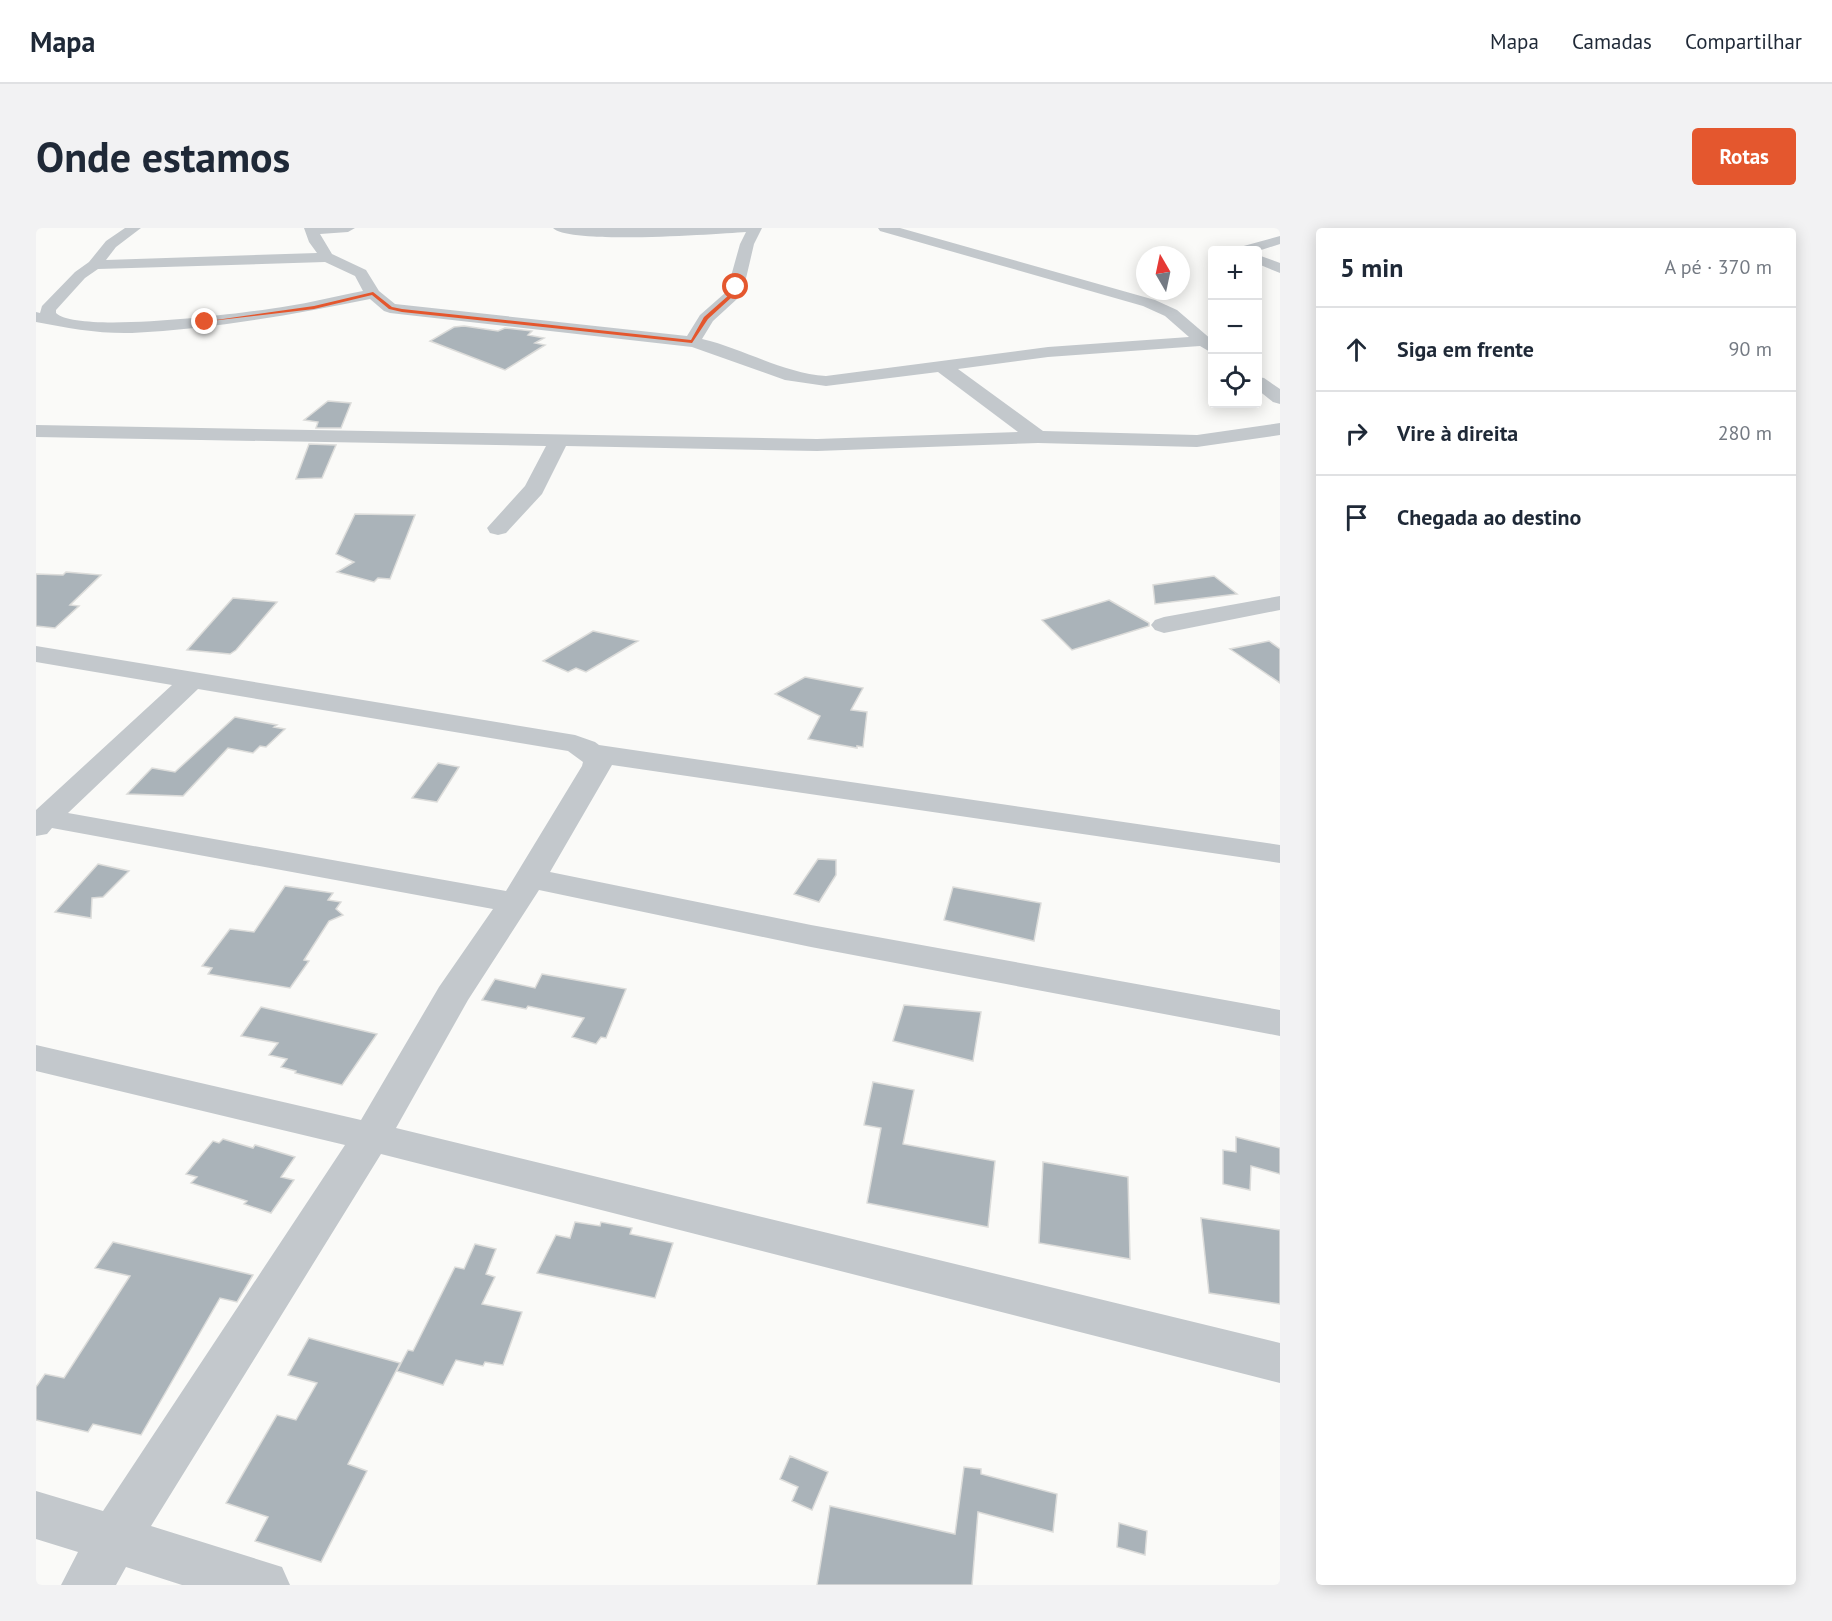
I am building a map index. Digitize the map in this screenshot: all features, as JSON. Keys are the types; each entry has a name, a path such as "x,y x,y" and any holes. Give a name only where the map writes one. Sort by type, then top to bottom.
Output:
{"street":[{"path":"55,321 48,314 48,309 111,244 134,228"},
{"path":"327,257 316,242 311,229 348,228"},
{"path":"560,228 600,232 634,232 750,228"},
{"path":"692,342 706,318 731,296 736,287 747,244 754,228"},
{"path":"885,228 1149,303 1171,313 1208,344"},
{"path":"1259,246 1280,240"},
{"path":"94,264 327,257 361,273 373,294 390,308 692,342 720,348 755,363 810,381 826,381 1071,350 1208,344"},
{"path":"1262,261 1280,268"},
{"path":"36,317 107,328 205,322 314,307 373,294"},
{"path":"942,366 1038,437"},
{"path":"1262,383 1280,384"},
{"path":"1262,386 1280,398"},
{"path":"36,431 817,445 1038,437 1197,441 1280,429"},
{"path":"498,528 534,489 559,441"},
{"path":"1164,625 1280,603"},
{"path":"36,654 575,744 592,753 927,804 1280,854"},
{"path":"41,823 192,680"},
{"path":"87,1585 370,1137 452,996 522,891 597,766 597,759 592,753"},
{"path":"41,823 522,891 661,907 1280,1023"},
{"path":"36,1058 370,1137 1280,1362"},
{"path":"36,1515 264,1585"}],"building":[{"path":"464,326 498,331 505,328 532,331 528,335 544,338 535,343 545,345 505,370 430,341 454,327"},
{"path":"328,401 351,403 341,428 316,428 318,422 304,420"},
{"path":"309,444 336,445 322,478 296,479"},
{"path":"355,514 415,515 390,579 378,578 374,582 337,572 354,562 336,554"},
{"path":"66,572 101,575 70,605 79,606 55,628 36,626 36,574 63,575"},
{"path":"1214,576 1237,594 1155,604 1153,585"},
{"path":"233,598 277,602 230,654 187,650"},
{"path":"1109,600 1149,623 1149,626 1072,650 1042,620"},
{"path":"593,631 638,641 586,672 576,668 568,672 543,661"},
{"path":"1269,641 1280,649 1280,683 1230,649"},
{"path":"805,677 863,688 851,710 867,712 863,747 857,746 857,748 808,739 820,716 775,694"},
{"path":"235,717 277,725 274,727 285,729 266,747 260,746 253,753 228,748 183,796 127,794 152,768 175,772"},
{"path":"438,763 459,767 437,802 412,798"},
{"path":"818,859 836,860 836,875 819,902 794,894"},
{"path":"98,864 129,871 103,897 92,898 91,918 55,912"},
{"path":"285,886 333,893 328,900 341,902 336,909 343,915 329,921 304,960 309,961 290,988 208,974 212,968 202,966 230,929 254,932"},
{"path":"953,887 1041,903 1034,941 944,920"},
{"path":"542,974 626,989 606,1038 601,1037 596,1044 572,1037 584,1018 528,1006 526,1009 482,1000 495,979 535,988"},
{"path":"904,1005 981,1012 973,1061 893,1041"},
{"path":"261,1007 377,1034 342,1085 281,1067 287,1059 269,1055 278,1043 241,1036"},
{"path":"873,1082 914,1090 903,1144 995,1161 988,1227 867,1203 881,1128 864,1125"},
{"path":"1236,1137 1280,1148 1280,1174 1251,1166 1250,1190 1223,1184 1223,1150 1236,1152"},
{"path":"223,1139 253,1148 255,1145 295,1157 281,1177 294,1180 271,1213 244,1204 247,1201 191,1183 197,1177 186,1174 213,1141 219,1143"},
{"path":"1043,1162 1128,1177 1130,1259 1039,1243"},
{"path":"1201,1218 1280,1230 1280,1304 1209,1293"},
{"path":"575,1222 600,1226 601,1222 632,1228 630,1234 673,1243 655,1298 537,1273 556,1235 570,1238"},
{"path":"113,1242 253,1275 237,1302 220,1298 141,1435 93,1424 88,1432 36,1420 36,1387 45,1374 64,1378 130,1276 95,1268"},
{"path":"475,1244 496,1249 486,1274 495,1277 482,1304 522,1312 503,1365 485,1362 483,1366 456,1360 443,1385 397,1371 408,1350 413,1351 455,1267 464,1269"},
{"path":"309,1338 400,1363 348,1464 367,1471 321,1562 255,1541 268,1517 226,1503 277,1415 296,1420 317,1383 288,1375"},
{"path":"790,1456 828,1472 812,1510 792,1501 798,1487 780,1479"},
{"path":"964,1467 981,1469 981,1474 1057,1494 1053,1532 978,1512 972,1585 817,1585 830,1506 955,1534"},
{"path":"1119,1523 1147,1531 1145,1555 1117,1547"}],"route":[{"path":"205,322 314,307 373,294 390,308 402,310 692,342 706,318 731,296 736,287"}]}
